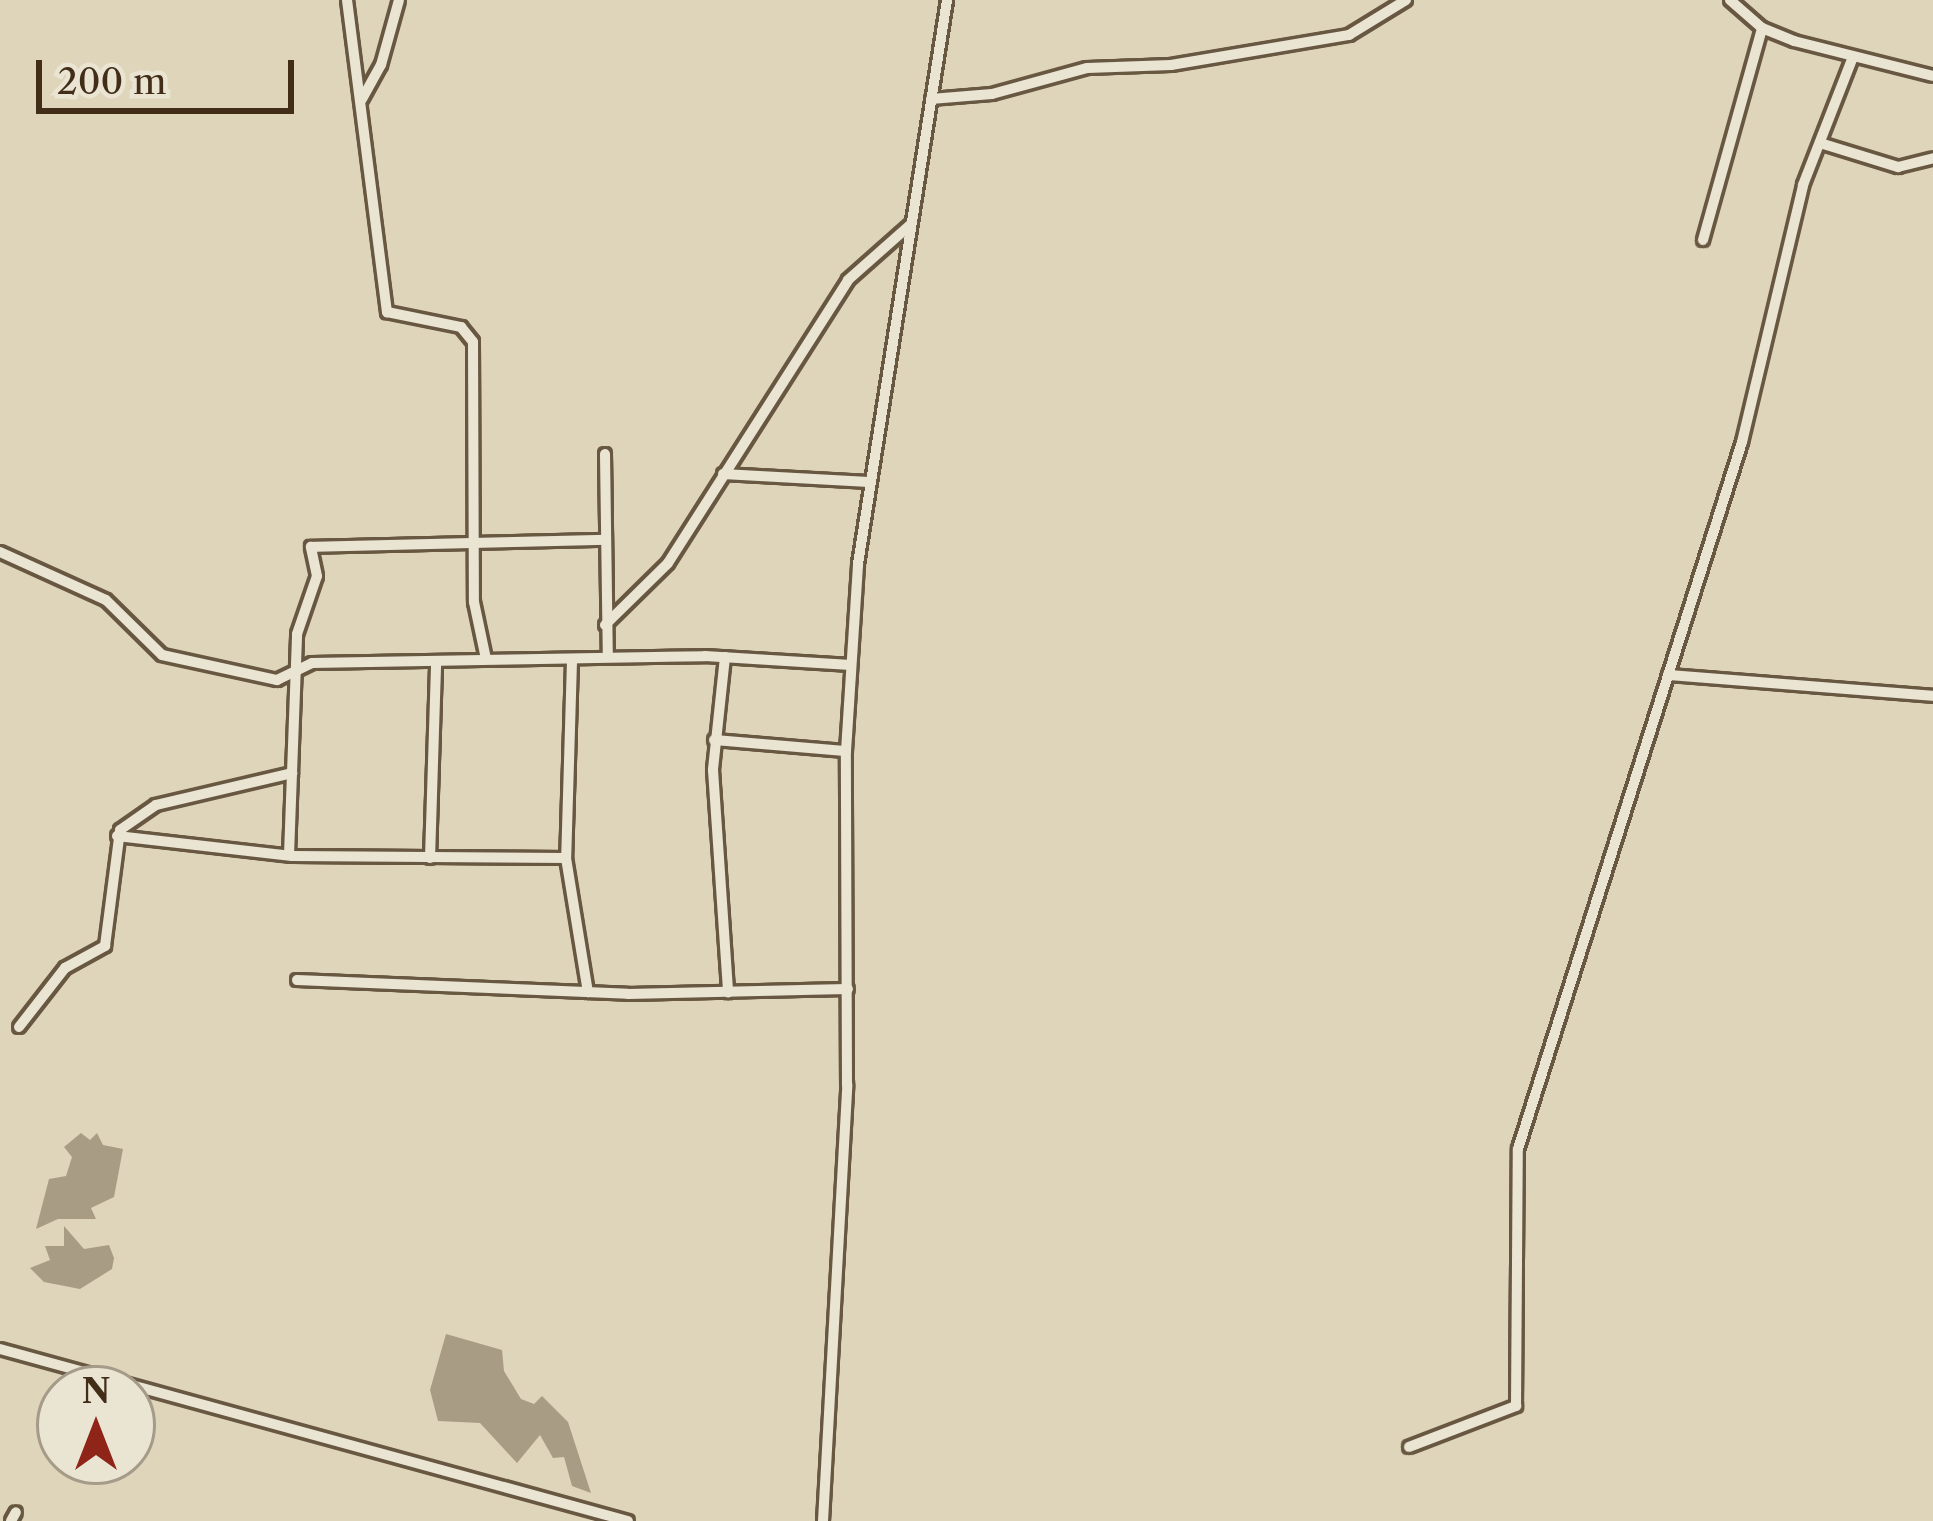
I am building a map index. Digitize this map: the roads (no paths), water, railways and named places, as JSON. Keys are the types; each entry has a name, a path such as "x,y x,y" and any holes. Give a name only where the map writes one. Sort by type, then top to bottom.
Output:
{"street":[{"path":"347,0 387,312 461,327 473,341 476,637 486,659"},
{"path":"362,99 381,65 399,0"},
{"path":"823,1521 848,989 846,751 851,664 869,482 947,0"},
{"path":"931,99 992,94 1088,68 1171,65 1349,35 1406,0"},
{"path":"1730,0 1762,28 1852,59 1933,76"},
{"path":"1703,240 1762,28"},
{"path":"1409,1447 1516,1406 1518,1149 1742,442 1794,214 1852,59"},
{"path":"1820,143 1898,167 1933,158"},
{"path":"605,625 668,563 747,427 790,381 848,280 911,224"},
{"path":"605,454 602,540 608,658"},
{"path":"723,474 869,482"},
{"path":"289,855 297,634 316,586 311,547 602,540"},
{"path":"0,552 106,600 162,655 281,680 312,663 725,657 851,664"},
{"path":"725,657 714,740 728,992"},
{"path":"572,661 566,858 588,992"},
{"path":"430,858 436,664"},
{"path":"1668,675 1933,696"},
{"path":"714,740 846,751"},
{"path":"20,1028 65,968 106,946 118,836 156,805 292,773"},
{"path":"118,836 289,855 566,858"},
{"path":"297,980 588,992 848,989"},
{"path":"0,1349 628,1521"}]}
